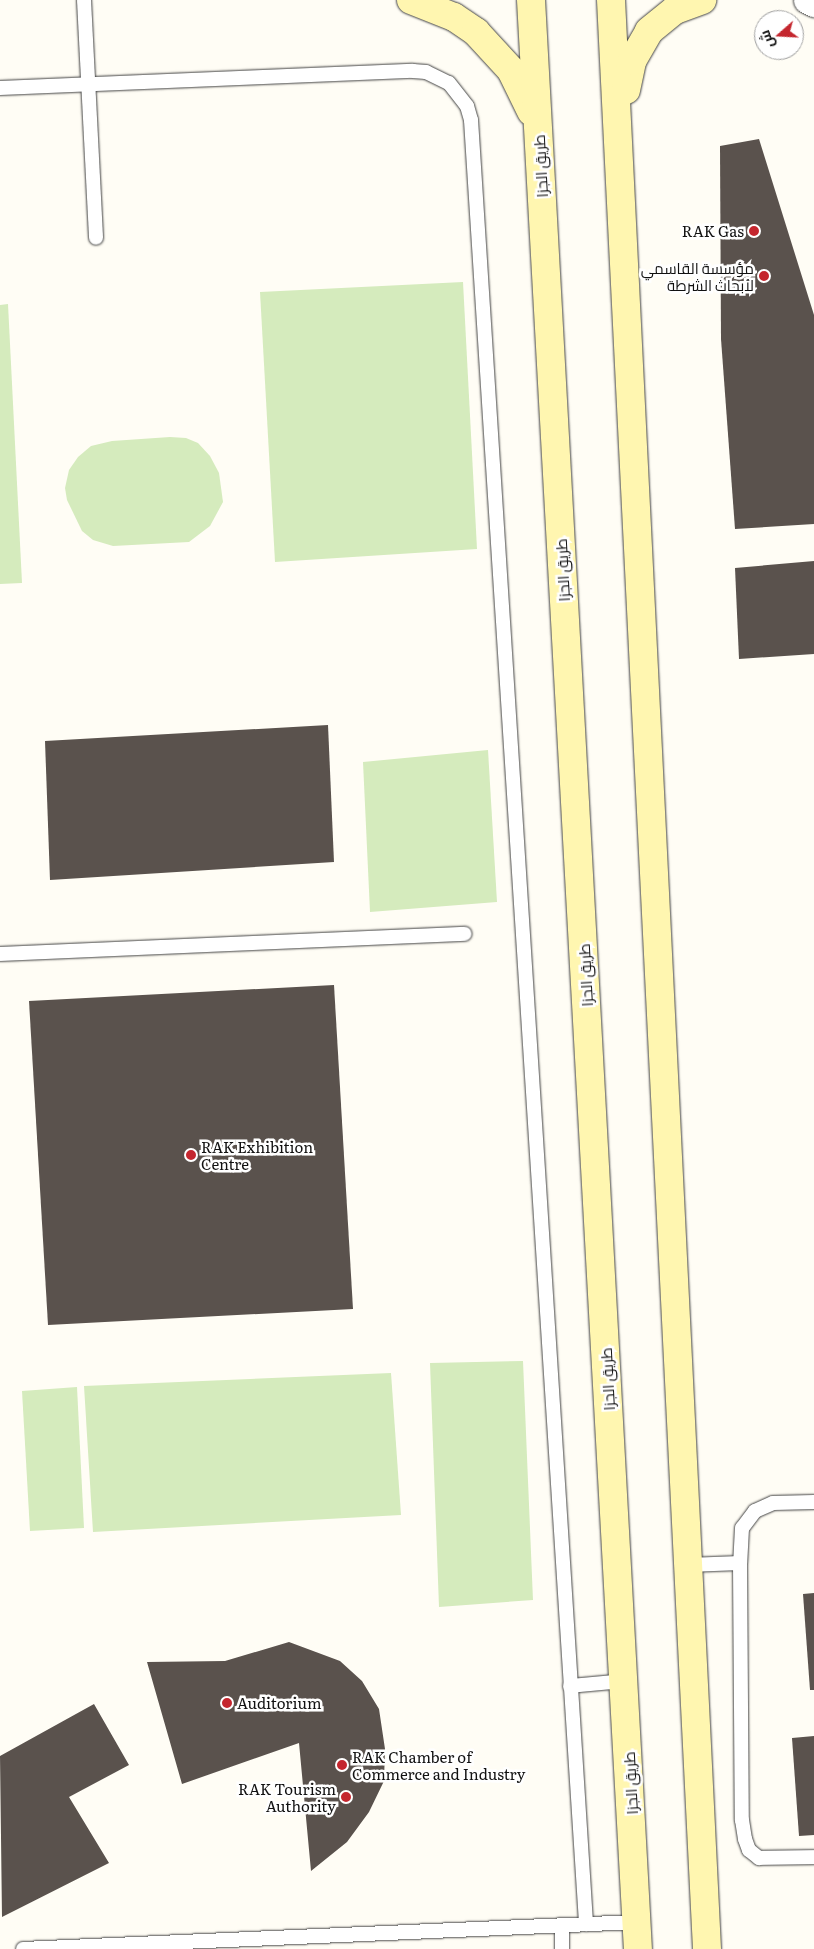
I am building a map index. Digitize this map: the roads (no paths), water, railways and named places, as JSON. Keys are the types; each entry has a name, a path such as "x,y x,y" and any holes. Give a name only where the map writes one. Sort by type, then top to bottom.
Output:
{"main road":[{"path":"411,0 454,16 496,50 523,91 538,138"},
{"name":"طريق الجزا","path":"531,0 638,1949"},
{"path":"611,0 619,118 707,1949"},
{"path":"619,118 632,61 649,31 675,10 702,0"}],"street":[{"path":"808,0 814,3"}],"lane":[{"path":"84,0 96,238"},
{"path":"0,88 413,71 426,72 449,83 460,93 469,113 586,1924"},
{"path":"0,954 465,934"},
{"path":"814,1502 772,1503 755,1511 742,1528 740,1563 742,1820 745,1839 749,1850 759,1858 814,1857"},
{"path":"688,1565 740,1563"},
{"path":"570,1686 624,1681"},
{"path":"23,1949 637,1922"},
{"path":"562,1925 562,1949"}],"place":[{"name":"RAK Gas","path":"754,231"},
{"name":"مؤسسة القاسمي لأبحاث الشرطة","path":"764,276"},
{"name":"RAK Exhibition Centre","path":"191,1155"},
{"name":"Auditorium","path":"227,1703"},
{"name":"RAK Chamber of Commerce and Industry","path":"342,1765"},
{"name":"RAK Tourism Authority","path":"346,1797"}]}
